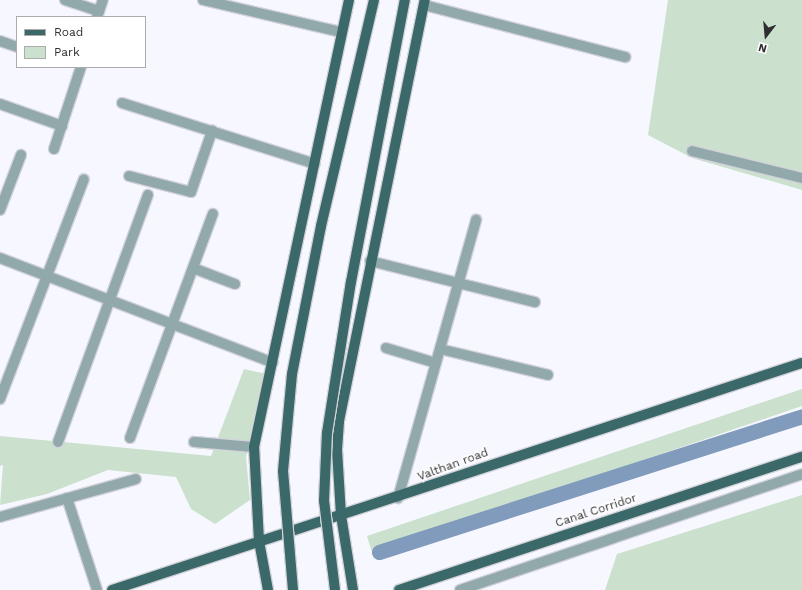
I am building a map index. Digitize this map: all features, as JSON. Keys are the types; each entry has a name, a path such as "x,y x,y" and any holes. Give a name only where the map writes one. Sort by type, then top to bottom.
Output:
{"main road":[{"path":"268,590 259,541 254,448 349,0"},
{"path":"293,590 283,471 292,374 321,226 374,0"},
{"path":"335,590 324,501 327,433 351,282 405,0"},
{"path":"353,590 341,515 339,421 370,261 409,91 424,3"},
{"name":"Valthan road","path":"112,590 259,541 398,498 554,442 802,363"},
{"name":"Canal Corridor","path":"399,590 802,457"}],"street":[{"path":"65,0 98,14 103,0"},
{"path":"203,0 341,32"},
{"path":"424,3 625,57"},
{"path":"0,41 16,47"},
{"path":"54,149 78,68"},
{"path":"122,103 315,164"},
{"path":"0,104 62,126"},
{"path":"128,176 191,192 212,131"},
{"path":"692,151 802,178"},
{"path":"0,210 21,155"},
{"path":"0,399 84,179"},
{"path":"58,442 148,194"},
{"path":"130,438 212,214"},
{"path":"398,498 476,220"},
{"path":"0,258 272,363"},
{"path":"370,261 459,281 535,302"},
{"path":"193,268 235,284"},
{"path":"386,348 436,363"},
{"path":"440,349 548,375"},
{"path":"194,442 254,448"},
{"path":"460,590 802,474"},
{"path":"0,517 136,479"},
{"path":"67,498 97,590"}],"green space":[{"path":"668,0 802,0 802,190 692,158 648,135"},
{"path":"244,369 266,374 246,457 250,500 215,524 191,509 176,477 108,470 47,494 0,505 3,465 0,466 0,436 211,456"},
{"path":"802,389 802,406 468,520 374,559 367,536"},
{"path":"802,495 802,590 605,590 617,554"}],"waterway":[{"path":"379,552 802,416"}]}
